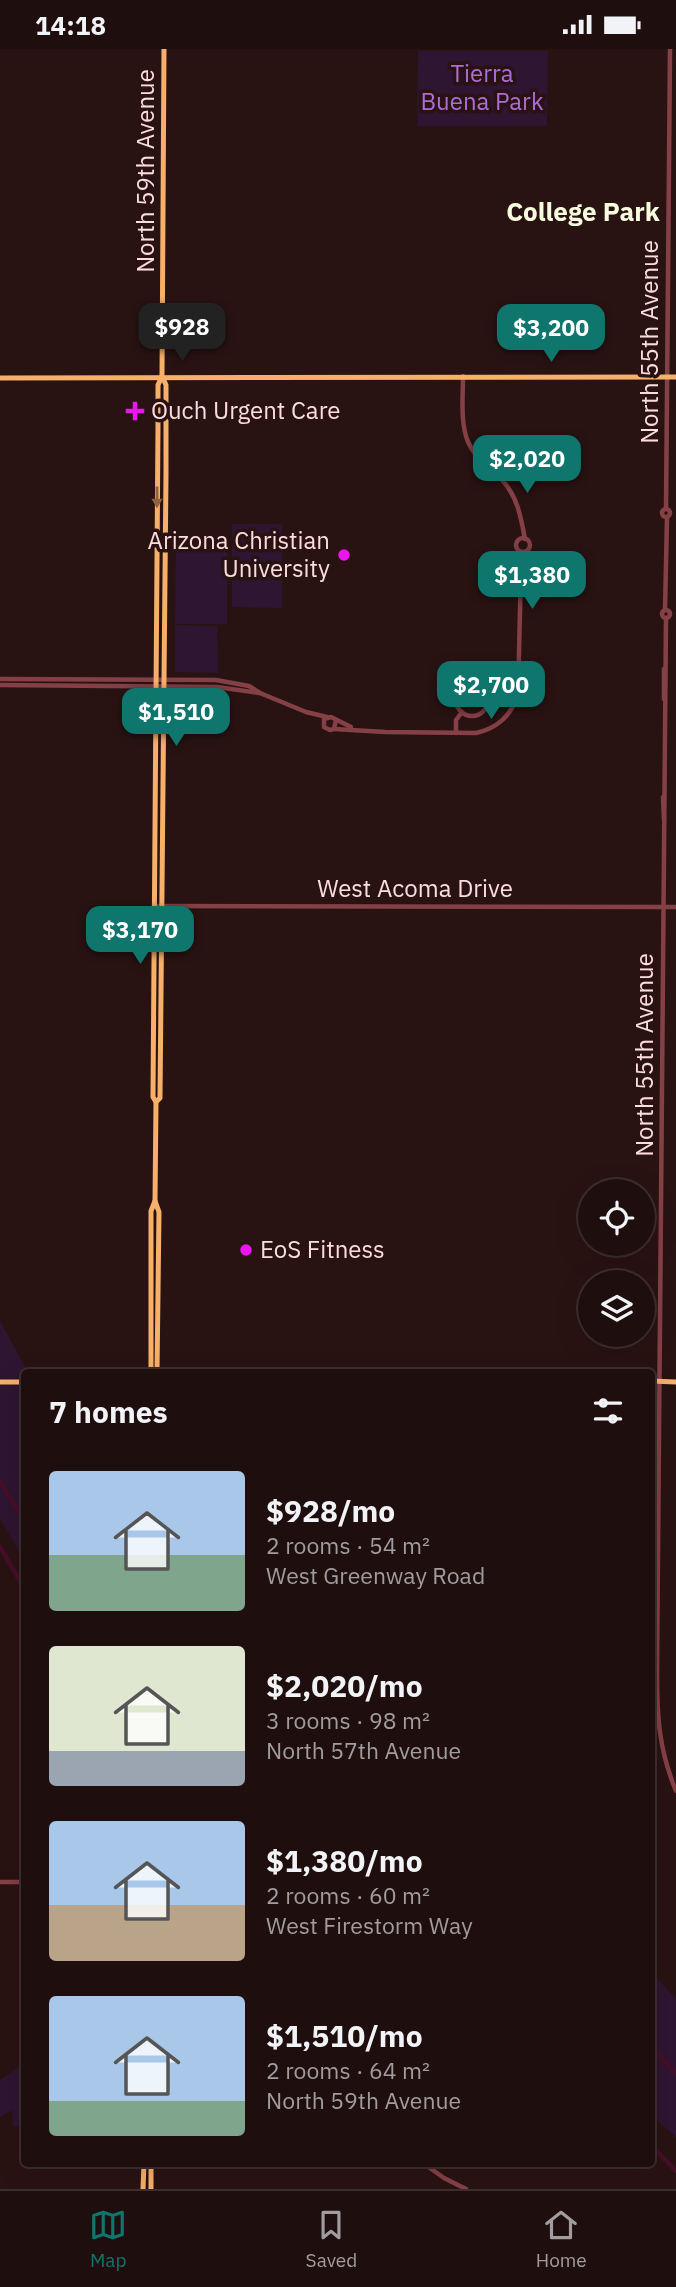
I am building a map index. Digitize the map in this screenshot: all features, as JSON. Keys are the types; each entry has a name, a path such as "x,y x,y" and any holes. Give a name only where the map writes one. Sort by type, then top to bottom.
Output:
{"main road":[{"name":"North 59th Avenue","path":"151,1369 156,1102 153,1097 158,385 162,376 164,49"},
{"name":"North 59th Avenue","path":"156,1102 160,1098 166,460 166,385 162,376"},
{"path":"0,377 676,377"},
{"path":"158,426 166,426"},
{"path":"158,460 166,460"},
{"name":"North 59th Avenue","path":"155,1201 159,1212 157,1369"},
{"path":"151,1307 154,1322 158,1326"},
{"path":"655,1381 676,1382"},
{"path":"0,1382 21,1382"},
{"path":"143,2189 144,2167"},
{"path":"151,2167 151,2189"}],"street":[{"name":"North 55th Avenue","path":"655,1578 660,1381 665,705 663,676 666,618 670,613 665,610 667,517 671,513 666,509 670,49"},
{"path":"463,376 464,429 467,440 480,460 508,487 516,501 525,539 530,545 521,567"},
{"path":"306,712 327,730 456,733 486,731 502,721 515,703 519,685 521,567 515,544 519,539 521,524"},
{"path":"519,539 525,539"},
{"path":"517,550 527,552"},
{"path":"0,679 156,683"},
{"path":"0,685 164,683 217,687 260,693 306,712 333,717 355,729"},
{"path":"472,684 486,692 488,703 483,712 473,716 462,712 457,698 462,688 472,684"},
{"path":"486,692 492,685 519,685"},
{"path":"456,733 456,720 462,712"},
{"path":"323,725 327,717"},
{"path":"334,729 336,720"},
{"name":"West Acoma Drive","path":"154,907 676,907"},
{"name":"North 55th Avenue","path":"655,1641 659,1735 676,1791"},
{"path":"0,1882 21,1882"},
{"path":"429,2167 466,2189"}],"green space":[{"name":"Tierra Buena Park","path":"418,51 548,51 547,126 417,126"},
{"path":"232,524 282,524 282,608 232,607"},
{"path":"176,534 227,534 227,624 175,624"},
{"path":"175,625 217,626 218,673 175,672"},
{"path":"0,1321 26,1369 21,1369 21,1555 0,1518"},
{"path":"20,1898 21,1898 21,1945"},
{"path":"655,1976 676,1999 676,2137 655,2119"},
{"path":"21,2066 21,2126 13,2127 12,2110 0,2117 0,2080"}],"waterway":[{"path":"0,1482 21,1515"},
{"path":"0,1547 21,1583"},
{"path":"655,2050 676,2074"},
{"path":"655,2149 676,2171"}],"place":[{"name":"Ouch Urgent Care","path":"135,411"},
{"name":"Arizona Christian University","path":"344,555"},
{"name":"EoS Fitness","path":"246,1250"}],"district":[{"name":"College Park","path":"583,212"}]}
